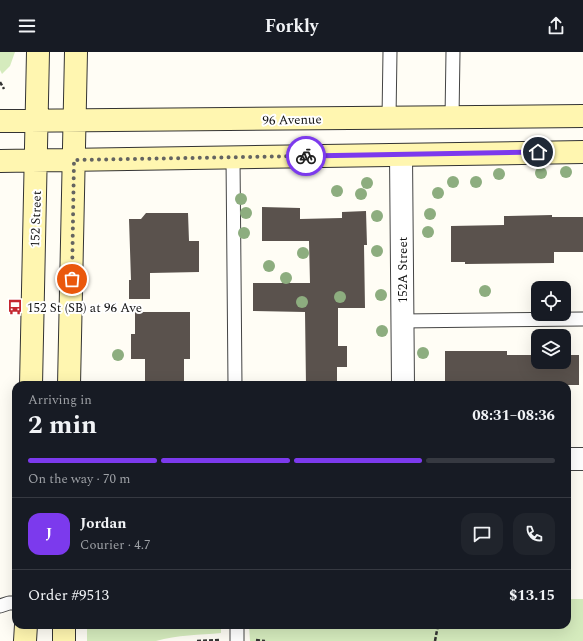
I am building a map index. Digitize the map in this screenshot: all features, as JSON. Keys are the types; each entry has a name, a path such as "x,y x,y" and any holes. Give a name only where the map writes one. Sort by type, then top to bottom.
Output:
{"main road":[{"name":"152 Street","path":"31,381 38,52"},
{"path":"70,381 76,52"},
{"name":"96 Avenue","path":"0,121 583,116"},
{"path":"0,161 583,152"},
{"path":"26,629 26,641"}],"street":[{"name":"152A Street","path":"401,155 403,381"},
{"path":"571,459 583,459"}],"lane":[{"path":"389,118 390,52"},
{"path":"452,118 453,52"},
{"path":"233,158 235,381"},
{"path":"402,321 583,319"},
{"path":"0,606 12,603"},
{"path":"237,629 237,641"}],"path":[{"path":"0,82 4,89"},
{"path":"436,641 438,629"},
{"path":"197,641 222,640"},
{"path":"251,640 266,641"}],"green space":[{"path":"0,52 15,52 10,66 2,74 0,70"},
{"path":"571,599 583,599 583,641 250,641 249,629 571,629"},
{"path":"87,629 221,629 221,633 180,636 156,641 87,641"}],"building":[{"path":"262,207 300,208 300,219 342,218 342,212 366,211 367,245 364,245 365,308 338,308 338,346 347,346 347,367 337,367 337,381 306,381 305,312 253,311 253,283 310,283 309,241 262,241"},
{"path":"146,213 188,213 189,241 199,241 199,272 150,273 150,299 129,299 129,280 131,280 129,219 141,219"},
{"path":"552,215 552,217 583,217 583,252 554,252 554,263 465,264 465,262 451,262 451,226 504,225 504,216"},
{"path":"135,312 190,312 190,359 184,359 184,381 145,381 145,359 131,359 131,334 135,334"},
{"path":"445,351 507,351 507,355 531,355 531,369 571,369 571,355 579,355 579,385 571,385 571,381 445,381"}],"way so far":[{"path":"72,279 74,160 306,156"}],"place":[{"name":"152 St (SB) at 96 Ave","path":"15,307"}],"route":[{"path":"306,156 538,152"}]}
